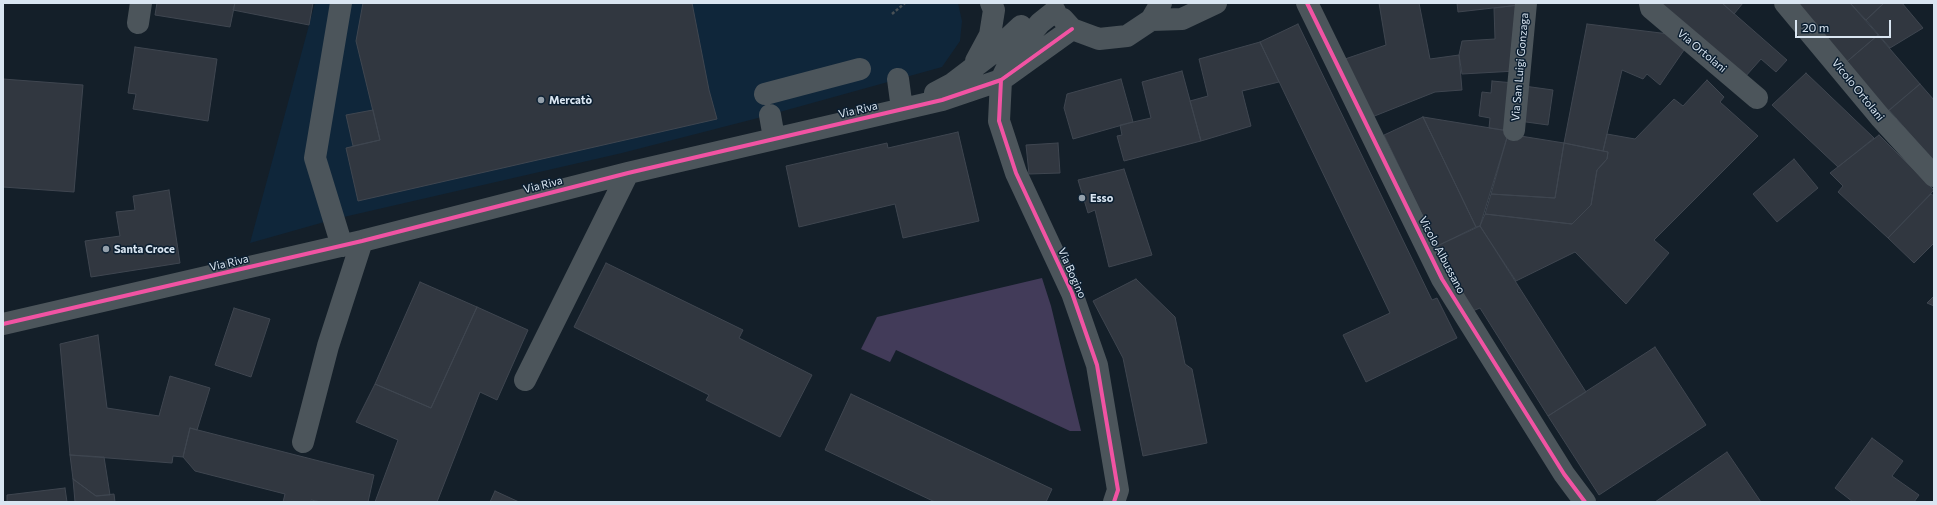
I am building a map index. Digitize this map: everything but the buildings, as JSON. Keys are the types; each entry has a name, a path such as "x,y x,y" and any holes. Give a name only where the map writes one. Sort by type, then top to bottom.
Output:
{"street":[{"path":"303,442 328,346 352,243 315,158 341,3"},
{"path":"971,70 990,35 994,10 991,3"},
{"path":"1001,80 1012,55 1040,23 1050,6 1072,29 1099,39 1127,36 1156,11 1182,19 1216,3"},
{"name":"Vicolo Albussano","path":"1307,3 1442,279 1564,474 1584,502"},
{"name":"Via San Luigi Gonzaga","path":"1514,130 1526,3"},
{"name":"Via Ortolani","path":"1650,3 1651,8 1757,98"},
{"name":"Vicolo Ortolani","path":"1785,3 1880,117 1934,176"},
{"name":"Via Riva","path":"902,109 952,84 1050,6"},
{"name":"Via Riva","path":"3,324 352,243 628,173 942,100 1001,80 1072,29"},
{"path":"765,94 860,69"},
{"path":"898,79 902,109"},
{"name":"Via Bogino","path":"1001,80 999,121 1016,173 1072,293 1098,365 1119,498"},
{"path":"770,115 774,138"},
{"path":"525,380 628,173"}],"path":[{"path":"892,14 905,3"}],"shaded area":[{"path":"315,3 958,3 962,21 960,41 942,67 758,118 622,153 335,219 250,243"},
{"path":"1042,278 1051,306 1081,431 1070,431 896,350 890,362 861,349 877,317"}],"cycle path":[{"path":"1307,3 1442,279 1564,474 1585,502"},
{"path":"3,324 362,241 628,173 942,100 1001,80 1072,29"},
{"path":"1001,80 999,121 1016,173 1072,293 1097,365 1118,490 1114,502"}],"place":[{"name":"Mercatò","path":"541,100"},
{"name":"Esso","path":"1082,198"},
{"name":"Santa Croce","path":"106,249"}]}
